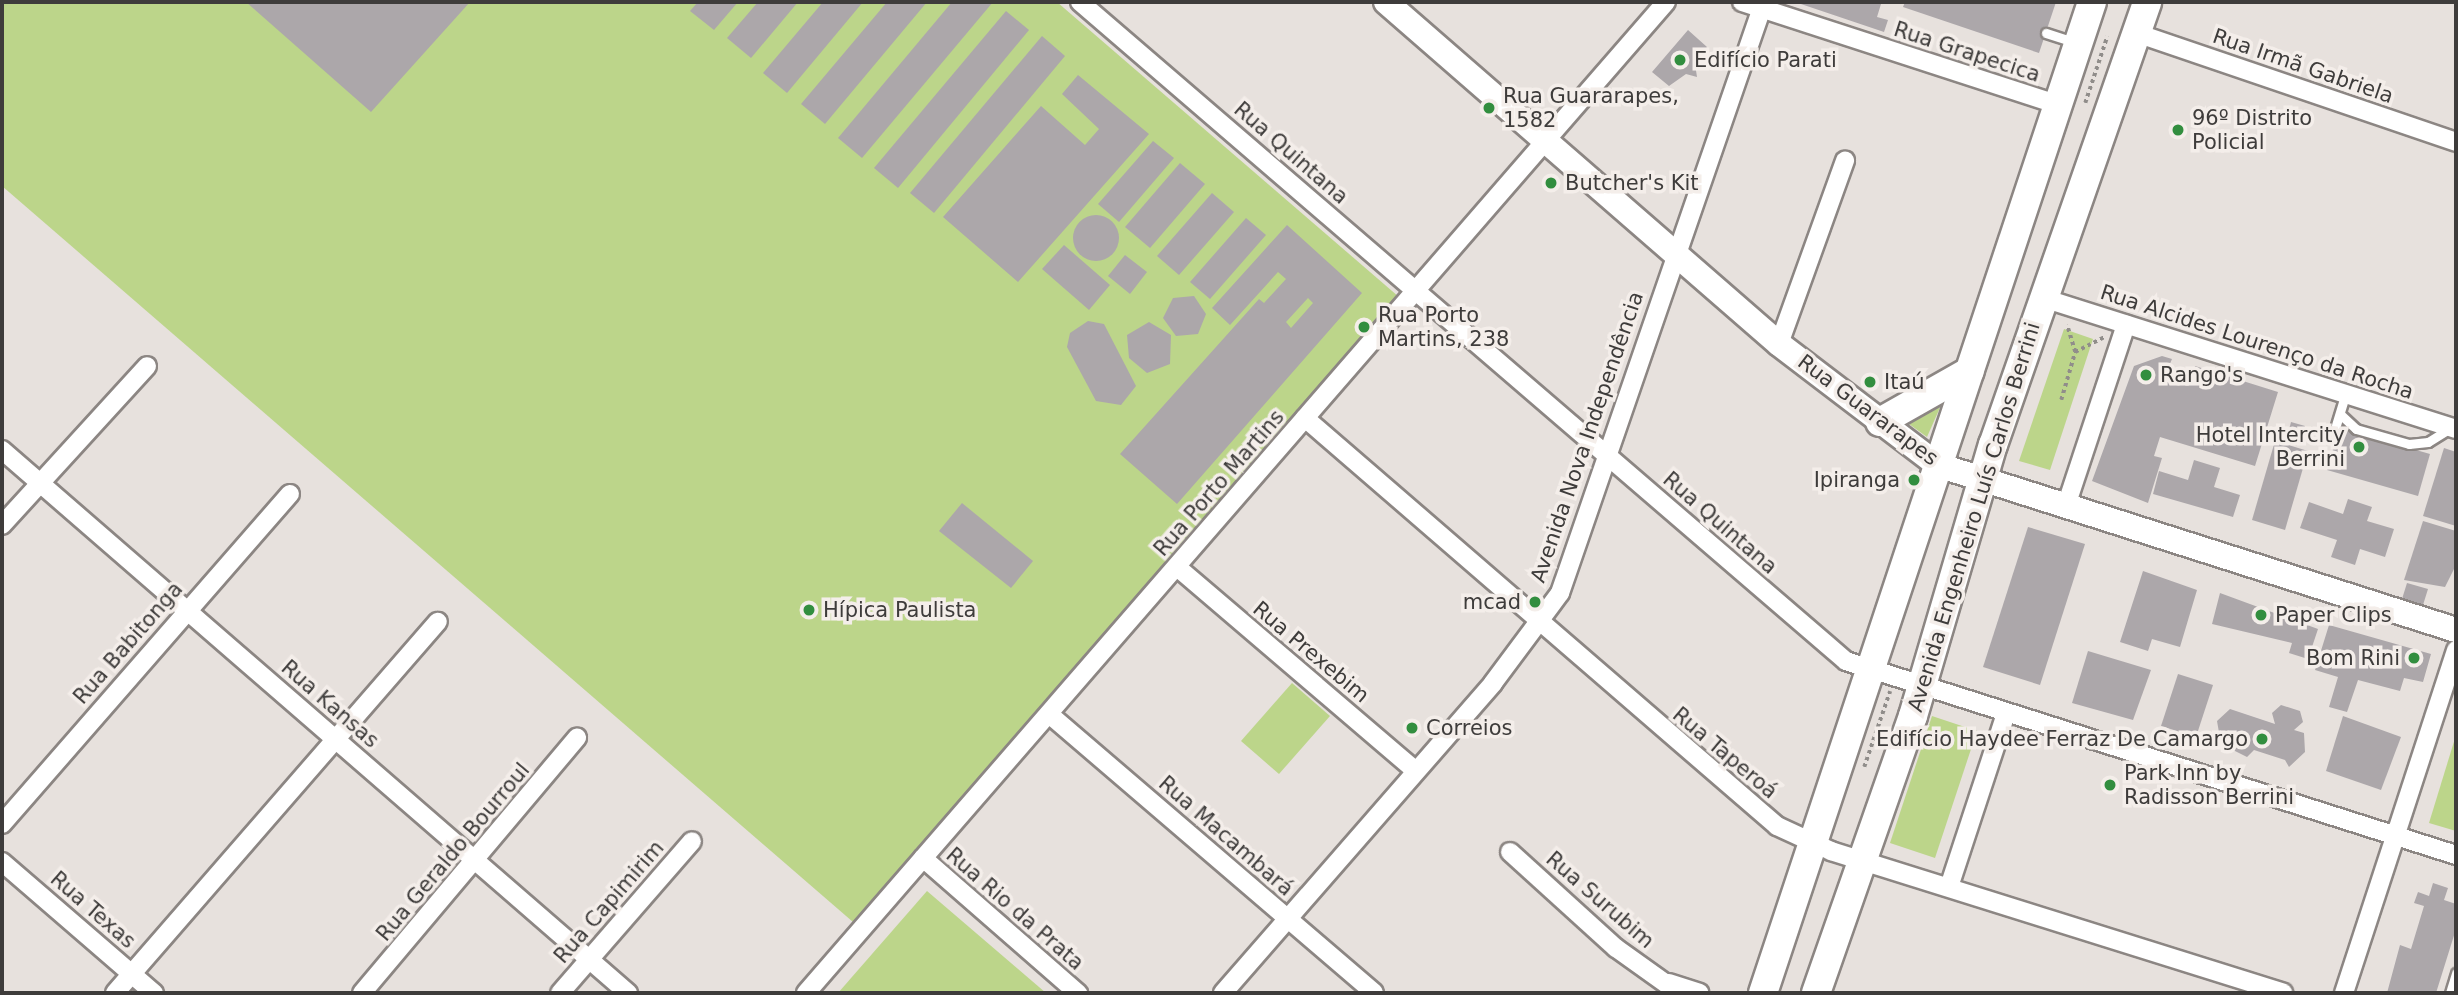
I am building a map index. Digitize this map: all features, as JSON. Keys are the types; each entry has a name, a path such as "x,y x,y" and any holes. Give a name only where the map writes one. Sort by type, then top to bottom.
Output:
{"main road":[{"path":"1761,993 2092,2"},
{"name":"Avenida Engenheiro Luís Carlos Berrini","path":"1816,993 1858,859 1921,688 1982,479 2052,301 2147,2"},
{"path":"1880,422 1970,371"}],"street":[{"name":"Rua Quintana","path":"1080,2 1846,661 1921,688 2456,855"},
{"name":"Rua Guararapes","path":"1386,2 1779,344 1938,465 2456,630"},
{"name":"Rua Porto Martins","path":"806,993 1666,2"},
{"name":"Rua Grapecica","path":"1742,2 1763,5 2059,105"},
{"name":"Avenida Nova Independência","path":"1223,993 1542,623 1572,566 1605,455 1674,252 1763,5"},
{"name":"Rua Irmã Gabriela","path":"2136,33 2456,142"},
{"path":"1779,344 1845,161"},
{"name":"Rua Alcides Lourenço da Rocha","path":"2052,301 2454,428"},
{"path":"2066,506 2126,325"},
{"path":"2,526 147,366"},
{"name":"Rua Taperoá","path":"1305,418 1740,799 1811,841 1858,859 2283,993"},
{"name":"Rua Kansas","path":"2,450 628,993"},
{"name":"Rua Babitonga","path":"2,824 290,494"},
{"name":"Rua Prexebim","path":"1177,567 1416,771"},
{"path":"115,993 438,622"},
{"path":"2344,993 2456,650"},
{"name":"Rua Macambará","path":"1049,714 1374,993"},
{"path":"1949,887 2006,714"},
{"name":"Rua Geraldo Bourroul","path":"362,993 477,861 577,738"},
{"name":"Rua Capimirim","path":"560,993 692,841"},
{"name":"Rua Surubim","path":"1510,852 1616,948 1679,993"},
{"name":"Rua Rio da Prata","path":"923,858 1078,993"},
{"name":"Rua Texas","path":"2,862 154,993"},
{"name":"Rua Surubim","path":"1662,980 1699,993"}],"lane":[{"path":"2046,33 2078,43"},
{"path":"2336,425 2346,395"},
{"path":"2340,414 2356,429 2409,444 2428,442 2454,428"},
{"path":"2450,993 2456,973"}],"path":[{"path":"2052,301 2075,352 2061,400"}],"green space":[{"name":"Hípica Paulista","path":"2,2 1057,2 1399,297 853,922 2,186"},
{"path":"2064,329 2093,339 2050,470 2019,461"},
{"path":"1946,394 1927,437 1898,416"},
{"path":"1292,683 1330,716 1279,774 1241,741"},
{"path":"1932,716 1977,731 1935,858 1890,843"},
{"path":"2456,735 2456,831 2429,823"},
{"path":"927,891 1046,993 838,993"}],"building":[{"path":"246,2 470,2 371,112"},
{"path":"698,2 738,2 714,30 690,11"},
{"path":"758,2 798,2 751,58 727,38"},
{"path":"823,2 863,2 787,93 763,73"},
{"path":"887,2 927,2 825,124 801,104"},
{"path":"952,2 993,2 862,158 838,138"},
{"path":"1795,2 1881,4 1877,17 1888,20 1884,32"},
{"path":"1905,2 2056,2 2039,53 1903,7"},
{"path":"1006,11 1029,30 898,188 874,168"},
{"name":"Edifício Parati","path":"1688,30 1707,47 1695,64 1697,77 1686,74 1669,86 1652,72"},
{"path":"1042,36 1065,56 934,213 910,193"},
{"path":"1078,75 1149,134 1018,282 943,217 1041,106 1085,145 1099,129 1062,94"},
{"path":"1153,141 1174,158 1119,222 1098,204"},
{"path":"1180,163 1205,184 1150,248 1125,227"},
{"path":"1212,193 1234,212 1179,275 1157,256"},
{"path":"1096,215 1112,222 1119,238 1112,254 1096,261 1080,254 1073,238 1080,222"},
{"path":"1246,218 1266,235 1210,299 1190,282"},
{"path":"1287,225 1362,293 1177,504 1120,454 1259,299 1264,303 1286,279 1278,272 1230,325 1212,308","holes":["1308,298 1313,303 1291,328 1286,322"]},
{"path":"1064,245 1110,285 1089,310 1042,269"},
{"path":"1125,255 1147,272 1130,294 1108,276"},
{"path":"1194,296 1206,314 1198,334 1176,336 1163,318 1173,298"},
{"path":"1088,321 1104,324 1136,386 1121,405 1096,401 1067,347 1070,333"},
{"path":"1149,322 1171,335 1170,364 1147,373 1129,358 1127,335"},
{"path":"2162,356 2172,359 2169,366 2193,373 2195,366 2278,392 2255,466 2160,437 2154,456 2162,458 2148,503 2092,481 2134,366"},
{"path":"2291,422 2305,426 2301,442 2287,438"},
{"path":"2339,428 2430,454 2418,496 2327,470"},
{"path":"2275,441 2308,451 2285,530 2252,520"},
{"path":"2444,448 2456,452 2456,526 2423,516"},
{"path":"2194,460 2220,468 2214,487 2240,495 2233,517 2153,494 2159,471 2188,480"},
{"path":"2348,499 2372,507 2367,521 2394,529 2385,557 2360,549 2355,565 2331,557 2337,540 2300,528 2309,502 2343,514"},
{"path":"962,503 1033,561 1011,588 939,531"},
{"path":"2423,521 2456,531 2456,565 2445,587 2404,580"},
{"path":"2028,527 2085,544 2040,685 1983,667"},
{"path":"2143,571 2197,590 2180,647 2152,639 2148,651 2120,642"},
{"path":"2407,583 2428,589 2423,605 2402,599"},
{"path":"2220,593 2318,629 2308,659 2289,653 2292,643 2212,624"},
{"path":"2329,625 2431,654 2423,682 2404,678 2400,691 2358,680 2347,712 2329,707 2338,677 2315,670"},
{"path":"2088,651 2151,670 2133,720 2072,703"},
{"path":"2178,674 2213,685 2196,737 2161,726"},
{"name":"Edifício Haydee Ferraz De Camargo","path":"2281,705 2300,711 2303,722 2294,730 2304,733 2305,752 2289,767 2285,760 2254,750 2247,757 2221,744 2217,721 2230,709 2275,724 2272,713"},
{"path":"2343,716 2401,737 2381,790 2326,771"},
{"path":"2433,883 2448,888 2444,900 2456,904 2456,929 2436,993 2387,993 2400,945 2411,949 2424,906 2414,903 2418,892 2429,896"}],"place":[{"name":"Edifício Parati","path":"1680,60"},
{"name":"Rua Guararapes, 1582","path":"1489,108"},
{"name":"96º Distrito Policial","path":"2178,130"},
{"name":"Butcher's Kit","path":"1551,183"},
{"name":"Rua Porto Martins, 238","path":"1364,327"},
{"name":"Rango's","path":"2146,375"},
{"name":"Itaú","path":"1870,382"},
{"name":"Hotel Intercity Berrini","path":"2359,447"},
{"name":"Ipiranga","path":"1914,480"},
{"name":"mcad","path":"1535,602"},
{"name":"Hípica Paulista","path":"809,610"},
{"name":"Paper Clips","path":"2261,615"},
{"name":"Bom Rini","path":"2414,658"},
{"name":"Correios","path":"1412,728"},
{"name":"Edifício Haydee Ferraz De Camargo","path":"2262,739"},
{"name":"Park Inn by Radisson Berrini","path":"2110,785"}]}
